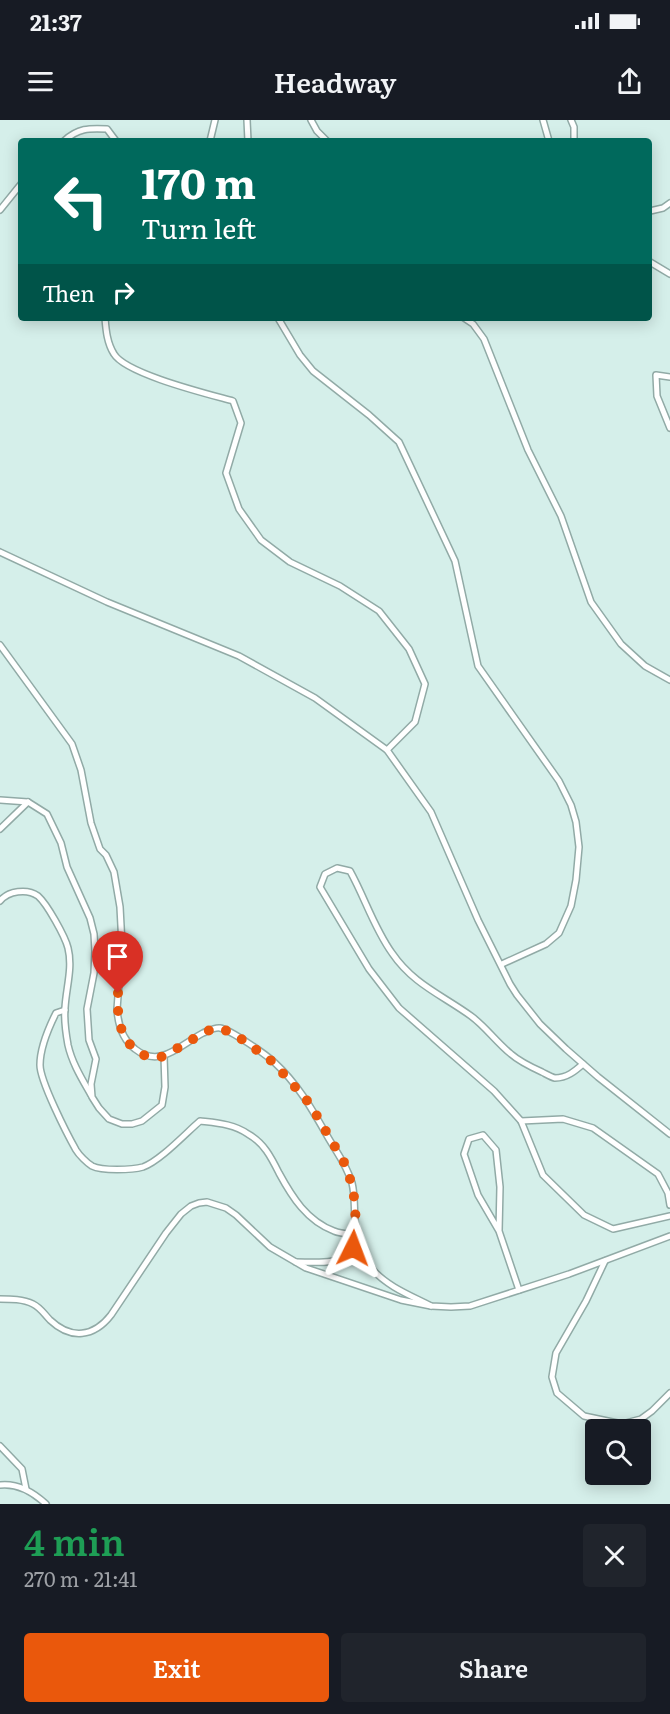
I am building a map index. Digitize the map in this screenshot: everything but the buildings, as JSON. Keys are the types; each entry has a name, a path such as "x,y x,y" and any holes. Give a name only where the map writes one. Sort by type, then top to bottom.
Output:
{"lane":[{"path":"211,138 215,120"},
{"path":"247,120 248,138"},
{"path":"311,120 324,138"},
{"path":"543,120 548,138"},
{"path":"572,120 574,138"},
{"path":"67,138 73,133 90,128 107,129 114,138"},
{"path":"0,210 18,188"},
{"path":"652,211 663,208 670,203"},
{"path":"652,263 670,274"},
{"path":"105,321 107,338 114,356 134,368 180,387 233,401 241,423 226,473 239,509 261,540 290,562 340,586 379,611 409,649 425,684 415,722 387,750"},
{"path":"280,321 300,356 313,371 399,442 455,561 478,666 559,781 571,805 579,847 571,906 559,933 546,944 502,964"},
{"path":"469,321 484,339 528,450 561,516 591,602 621,644 645,666 670,680"},
{"path":"670,377 656,375 657,396 670,428"},
{"path":"0,552 107,602 239,656 315,698 387,750 431,812 478,920 510,984 540,1024 583,1064 670,1134"},
{"path":"0,645 72,744 81,770 91,823 100,849 106,855 114,872 120,908 122,945 118,1017 123,1036 134,1048 148,1057 157,1058 207,1031 220,1028 236,1035 273,1062 310,1104 345,1164 352,1185 357,1235 366,1259 374,1271 398,1289 431,1306"},
{"path":"0,800 28,802 47,814 61,843 67,867 90,918 95,951 94,973 87,1009 89,1040 96,1059 91,1084 92,1097"},
{"path":"0,829 28,802"},
{"path":"583,1064 569,1075 554,1078 526,1065 470,1015 428,989 410,974 392,953 370,914 360,888 350,871 338,868 326,874 320,887 369,969 399,1008 494,1091 521,1121 543,1175 584,1215 613,1229 670,1216"},
{"path":"0,901 5,894 23,891 30,893 38,896 55,920 68,948 69,957 68,987 64,1010 68,1046 75,1066 92,1097 109,1119 122,1124 132,1124 142,1121 162,1105 165,1087 164,1056"},
{"path":"64,1010 56,1013 52,1022 42,1051 40,1068 49,1095 77,1152 93,1166 130,1169 144,1167 157,1159 200,1121 226,1124 247,1133 269,1153 296,1203 312,1220 335,1232 357,1235"},
{"path":"521,1121 563,1119 593,1128 658,1174 668,1193 670,1205"},
{"path":"500,1231 500,1187 496,1150 483,1135 469,1139 464,1154 478,1195 500,1231 519,1290"},
{"path":"0,1299 32,1303 59,1328 69,1332 77,1334 96,1330 111,1315 181,1214 191,1206 207,1202 226,1208 270,1247 306,1268 401,1300 431,1306 470,1306 605,1261 670,1236"},
{"path":"295,1262 332,1261 344,1257 353,1248 357,1235"},
{"path":"605,1261 586,1301 556,1353 552,1377 557,1393 584,1416 622,1424 641,1419 670,1393"},
{"path":"0,1446 22,1469 26,1489"},
{"path":"0,1485 26,1489 46,1504"}],"route":[{"path":"118,993 117,1009 123,1036 140,1053 148,1057 164,1056 207,1031 220,1028 236,1035 273,1062 302,1093 345,1164 352,1185 357,1235 353,1248"}]}
